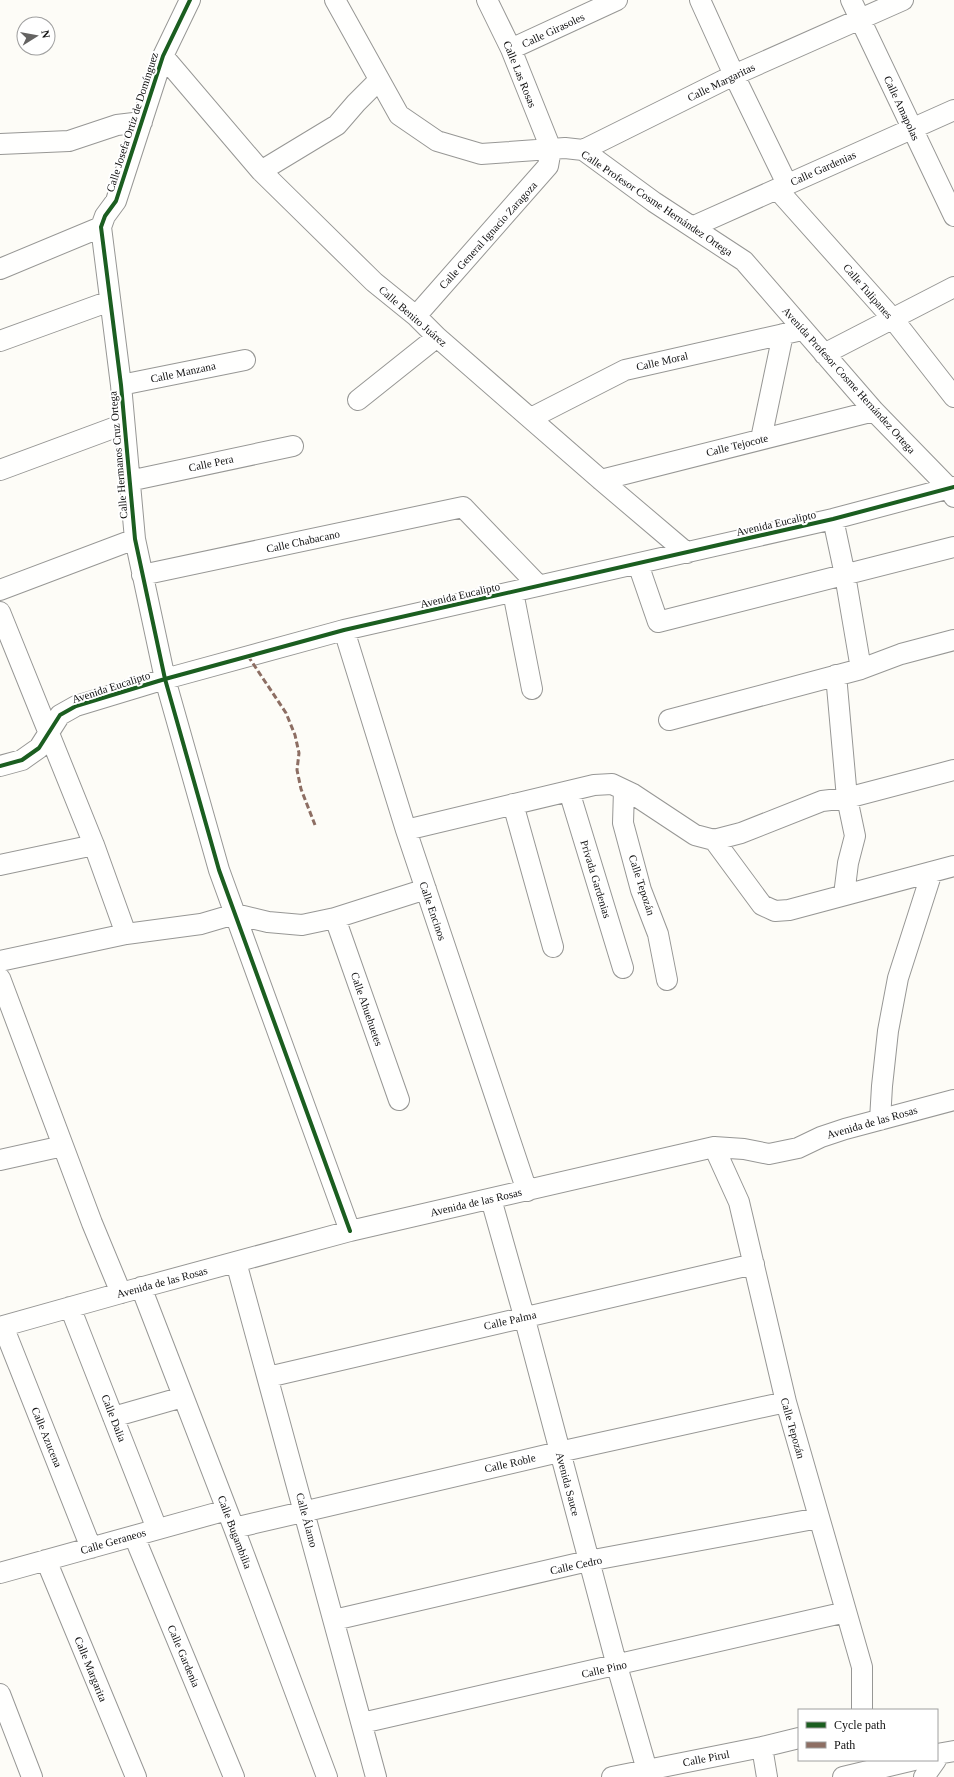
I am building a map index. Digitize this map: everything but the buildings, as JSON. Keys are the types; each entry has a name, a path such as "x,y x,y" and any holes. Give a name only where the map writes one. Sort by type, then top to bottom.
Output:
{"street":[{"name":"Calle Josefa Ortiz de Domínguez","path":"101,227 105,216 116,201 163,56 190,0"},
{"name":"Calle Profesor Cosme Hernández Ortega","path":"335,0 399,115 437,141 481,154 551,149 583,150 692,227 744,261"},
{"name":"Calle Las Rosas","path":"487,0 511,49 551,149"},
{"name":"Calle Girasoles","path":"511,49 617,0"},
{"name":"Calle Tulipanes","path":"700,0 782,186 893,319 954,396"},
{"name":"Calle Amapolas","path":"851,0 954,216"},
{"name":"Calle Margaritas","path":"583,150 734,75 903,0"},
{"name":"Calle Benito Juárez","path":"163,56 261,171 374,282 416,316 437,337 687,553"},
{"path":"261,171 337,125 356,103 380,80"},
{"name":"Calle Gardenias","path":"692,227 954,110"},
{"path":"0,144 69,141 118,125 142,122"},
{"name":"Calle General Ignacio Zaragoza","path":"416,316 548,166 551,149"},
{"path":"0,269 101,227"},
{"name":"Calle Hermanos Cruz Ortega","path":"101,227 121,385 136,539 142,575 165,679 219,870 350,1231"},
{"name":"Avenida Profesor Cosme Hernández Ortega","path":"744,261 802,330 874,411 952,491"},
{"path":"824,354 954,287"},
{"path":"0,341 110,301"},
{"name":"Calle Moral","path":"531,418 625,370 802,330"},
{"path":"761,439 782,334"},
{"path":"358,400 437,337"},
{"name":"Calle Manzana","path":"121,385 245,360"},
{"name":"Calle Tejocote","path":"601,480 874,411"},
{"path":"0,470 124,424"},
{"name":"Calle Pera","path":"130,480 293,446"},
{"name":"Avenida Eucalipto","path":"0,766 22,760 38,748 60,715 76,706 165,679 344,630 687,553 952,491"},
{"name":"Calle Chabacano","path":"142,575 463,508 539,586"},
{"path":"832,519 845,575 861,669"},
{"path":"0,590 136,539"},
{"path":"638,564 658,622 954,547"},
{"path":"513,592 532,688"},
{"path":"0,612 94,845 126,934"},
{"name":"Calle Encinos","path":"344,630 406,830 527,1191"},
{"path":"668,720 836,676 861,669 901,654 954,640"},
{"path":"836,676 847,798 855,836 848,863 844,895"},
{"path":"406,830 569,790 594,785 612,784 695,835 714,840 741,833 822,801 847,798 954,770"},
{"name":"Privada Gardenias","path":"569,790 623,968"},
{"name":"Calle Tepozán","path":"624,790 623,823 641,890 658,934 667,980"},
{"path":"514,804 553,947"},
{"path":"714,840 762,905 775,912 789,910 954,866"},
{"path":"0,865 94,845"},
{"path":"880,1120 888,1031 898,978 932,872"},
{"path":"0,961 126,934 201,924 235,914 268,922 302,925 335,918 426,889"},
{"name":"Calle Ahuehuetes","path":"335,918 399,1100"},
{"path":"0,978 92,1223 121,1292"},
{"name":"Avenida de las Rosas","path":"1,1327 121,1292 350,1231 714,1147 744,1149 769,1154 798,1148 845,1128 954,1100"},
{"path":"0,1160 63,1146"},
{"name":"Calle Tepozán","path":"714,1147 739,1202 786,1402 862,1667 862,1709"},
{"name":"Avenida Sauce","path":"491,1199 524,1316 588,1561 648,1773"},
{"name":"Calle Álamo","path":"236,1262 376,1777"},
{"name":"Calle Palma","path":"268,1377 524,1316 754,1264"},
{"name":"Calle Bugambilia","path":"141,1287 234,1528 327,1777"},
{"name":"Calle Dalia","path":"70,1307 157,1529"},
{"name":"Calle Azucena","path":"1,1327 91,1548"},
{"path":"113,1417 183,1397"},
{"name":"Calle Roble","path":"234,1528 559,1452 786,1402"},
{"name":"Calle Geraneos","path":"0,1573 227,1510"},
{"name":"Calle Cedro","path":"334,1620 588,1561 819,1518"},
{"name":"Calle Gardenia","path":"134,1536 234,1777"},
{"name":"Calle Margarita","path":"46,1560 136,1777"},
{"name":"Calle Pino","path":"362,1723 617,1666 846,1612"},
{"path":"0,1694 32,1777"},
{"name":"Calle Pirul","path":"612,1777 648,1773 798,1738"},
{"path":"762,1747 767,1777"},
{"path":"843,1777 868,1765 905,1761"},
{"path":"924,1777 937,1761"}],"marked path":[{"path":"248,656 286,713 295,735 299,753 297,770 301,789 315,825"}],"cycle path":[{"path":"190,0 163,56 116,201 105,216 101,227 121,385 135,539 165,679 219,870 350,1231"},
{"path":"0,766 22,760 39,748 60,715 76,706 165,679 344,630 833,519 954,487"}]}
